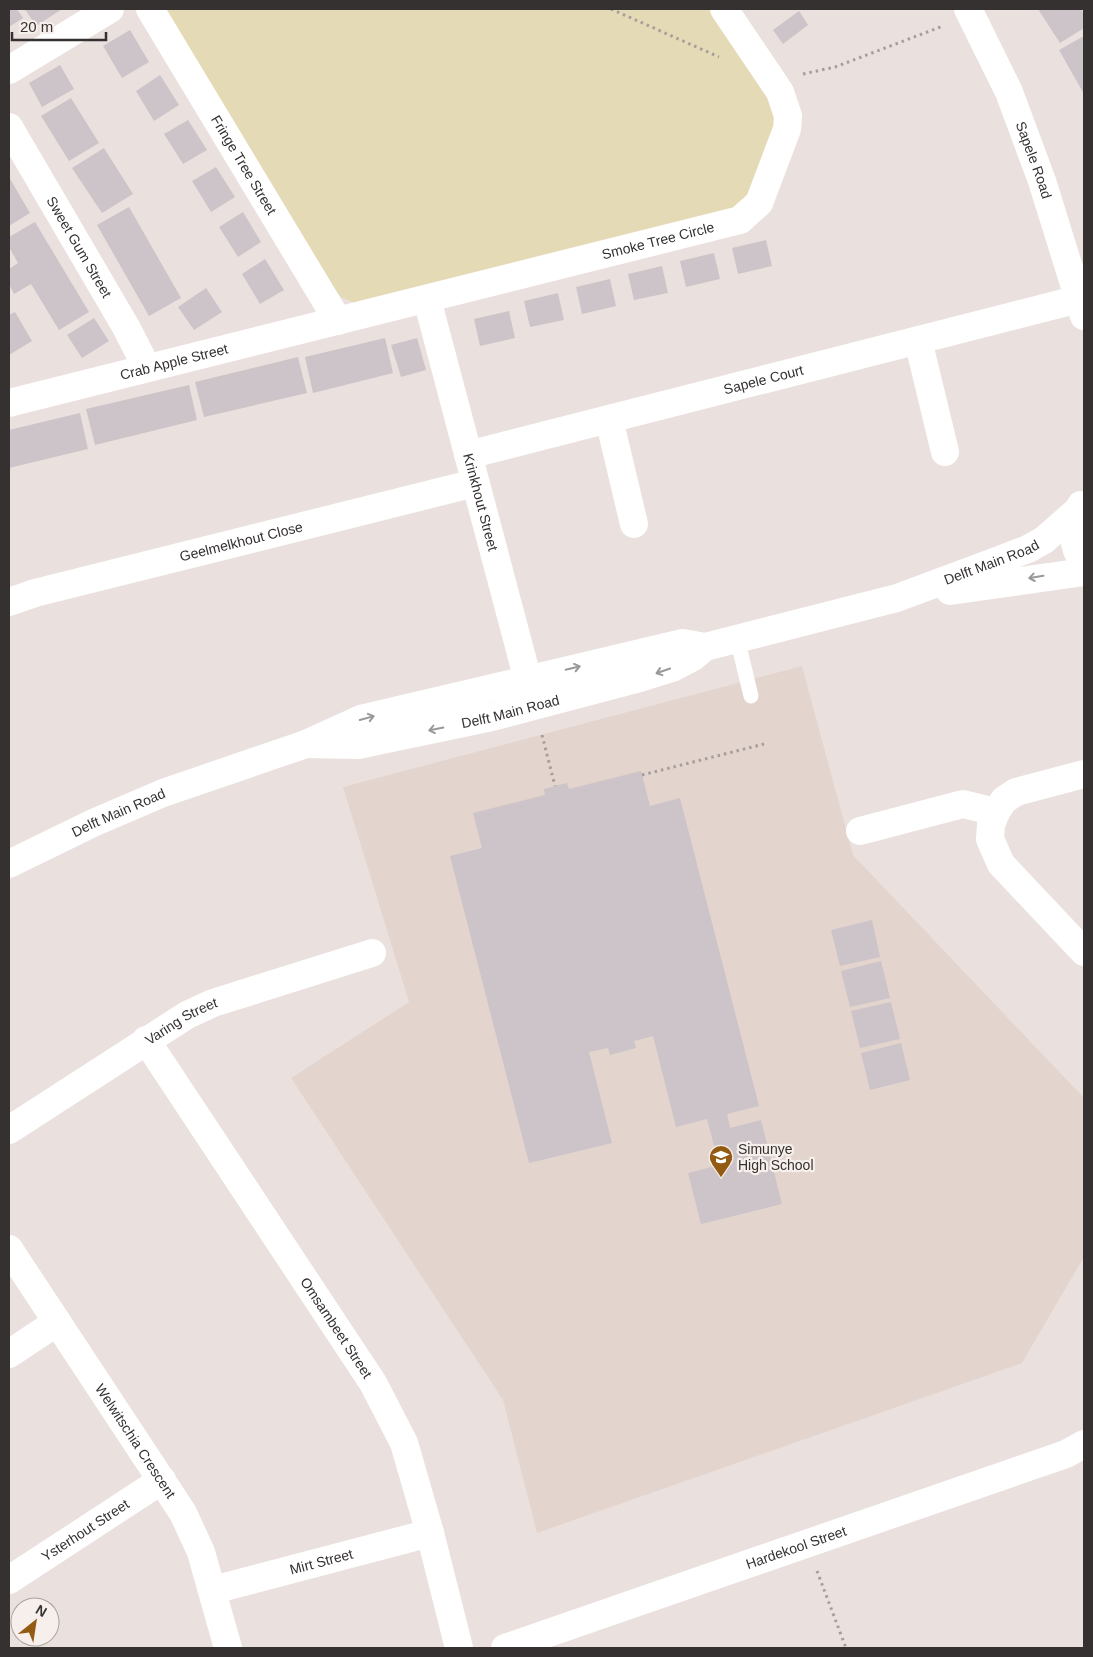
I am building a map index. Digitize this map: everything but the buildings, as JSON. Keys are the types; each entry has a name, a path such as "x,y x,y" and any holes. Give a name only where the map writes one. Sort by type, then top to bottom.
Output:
{"street":[{"path":"9,70 110,9"},
{"name":"Fringe Tree Street","path":"150,9 338,320"},
{"name":"Smoke Tree Circle","path":"338,320 740,220 759,203 787,129 786,104 773,80 724,9"},
{"name":"Sapele Road","path":"970,11 1009,92 1042,181 1082,308"},
{"name":"Sweet Gum Street","path":"9,128 126,327 147,368"},
{"name":"Krinkhout Street","path":"427,299 526,679 535,706"},
{"name":"Sapele Court","path":"468,455 918,340 1082,308"},
{"name":"Crab Apple Street","path":"9,403 338,320"},
{"path":"918,340 945,452"},
{"path":"609,419 634,524"},
{"name":"Geelmelkhout Close","path":"9,602 35,593 475,483"},
{"path":"1081,505 1074,527 1075,544 1084,562"},
{"name":"Delft Main Road","path":"897,598 1028,549 1059,528 1081,505"},
{"name":"Delft Main Road","path":"306,744 358,745 492,717 672,668 693,657 705,647 897,598 1084,572"},
{"name":"Delft Main Road","path":"12,865 93,823 163,793 306,744 361,719 683,643 705,647"},
{"path":"1084,774 1016,792 1004,800 993,819 990,839 994,852 1001,864 1084,952"},
{"path":"860,831 963,804 993,819"},
{"name":"Varing Street","path":"9,1130 146,1040 213,1003 372,953"},
{"name":"Omsambeet Street","path":"146,1040 373,1383 404,1443 430,1533 459,1648"},
{"name":"Welwitschia Crescent","path":"9,1249 183,1513 201,1552 228,1648"},
{"path":"9,1354 57,1322"},
{"name":"Hardekool Street","path":"505,1648 1075,1451 1084,1444"},
{"name":"Ysterhout Street","path":"9,1580 162,1480"},
{"name":"Mirt Street","path":"213,1590 430,1533"}],"lane":[{"path":"737,638 751,696"}],"path":[{"path":"611,9 720,57"},
{"path":"773,80 835,67 927,33 970,11"},
{"path":"535,706 555,786"},
{"path":"642,775 764,744"},
{"path":"806,1545 846,1648"}],"shaded area":[{"name":"Simunye High School","path":"802,666 853,855 1084,1098 1084,1257 1022,1363 537,1533 503,1400 291,1078 409,1002 343,787"}],"sand":[{"path":"164,9 710,9 771,96 777,120 750,193 734,208 355,303 341,297 335,290"}],"place":[{"name":"Simunye High School","path":"721,1178"}]}
